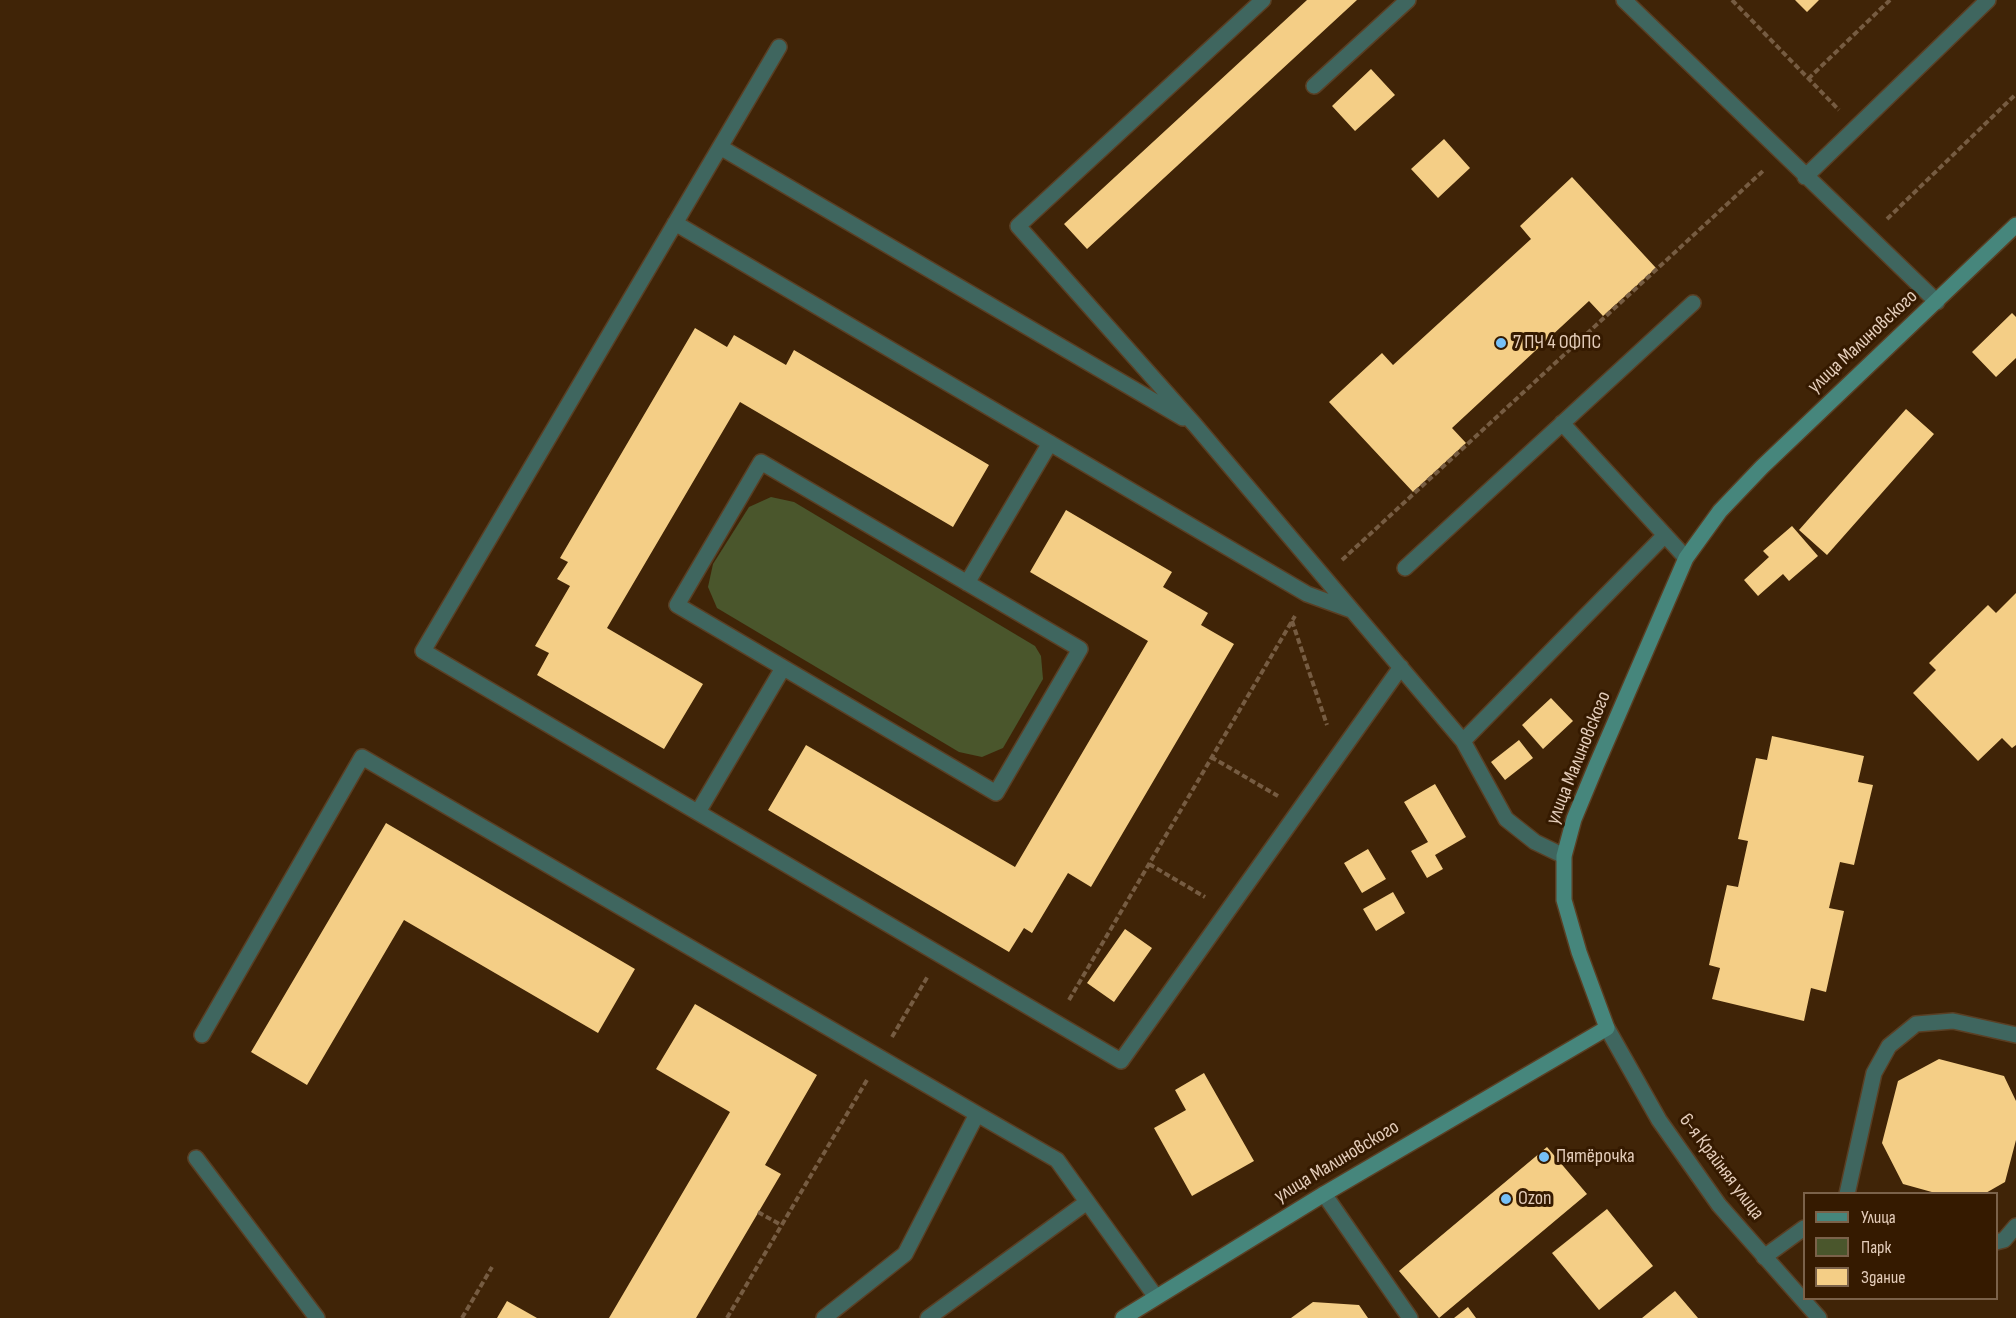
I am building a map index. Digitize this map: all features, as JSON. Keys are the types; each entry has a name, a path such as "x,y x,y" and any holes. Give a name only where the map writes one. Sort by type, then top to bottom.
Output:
{"street":[{"path":"1263,0 1018,226 1195,425 1462,741 1506,819 1535,842 1564,856"},
{"path":"1314,86 1408,0"},
{"path":"1624,0 1937,302"},
{"path":"1805,177 1988,0"},
{"path":"779,47 423,651 1121,1061 1401,667"},
{"path":"720,147 1195,425"},
{"path":"675,223 1307,594 1353,610"},
{"name":"улица Малиновского","path":"1123,1318 1324,1194 1607,1028 1579,952 1564,900 1564,856 1574,819 1587,787 1686,558 1720,511 1762,467 2016,225"},
{"path":"1405,568 1693,303"},
{"path":"1562,423 1686,558"},
{"path":"967,584 1050,443"},
{"path":"761,462 1080,649 996,793 783,668 677,605 761,462"},
{"path":"1462,741 1665,535"},
{"path":"698,812 783,668"},
{"path":"202,1035 362,757 1057,1160 1156,1297"},
{"path":"1847,1192 1874,1073 1889,1046 1916,1024 1953,1021 2016,1035"},
{"name":"6-я Крайняя улица","path":"1607,1028 1659,1120 1719,1205 1819,1318"},
{"path":"824,1318 905,1254 977,1114"},
{"path":"196,1158 316,1318"},
{"path":"1324,1194 1410,1318"},
{"path":"928,1318 1087,1202"},
{"path":"1998,1242 2004,1240 2016,1226"},
{"path":"1764,1257 1803,1229"}],"path":[{"path":"1732,0 1856,128"},
{"path":"1808,79 1890,0"},
{"path":"1868,237 2016,94"},
{"path":"1324,577 1782,154"},
{"path":"1055,1023 1307,594"},
{"path":"1292,621 1337,756"},
{"path":"1211,757 1299,809"},
{"path":"1149,864 1227,910"},
{"path":"727,1318 940,955"},
{"path":"758,1212 781,1225"},
{"path":"462,1318 492,1267"}],"green space":[{"path":"771,497 794,502 1035,646 1041,656 1043,679 1003,748 982,757 959,752 717,608 708,587 713,564 749,507"}],"building":[{"path":"1307,0 1357,0 1087,249 1064,224"},
{"path":"1795,0 1819,0 1807,12"},
{"path":"1371,69 1395,95 1355,131 1332,106"},
{"path":"1444,139 1470,168 1438,198 1411,169"},
{"path":"1572,177 1656,268 1603,316 1589,301 1452,428 1466,443 1413,492 1329,402 1382,353 1393,365 1531,239 1520,226"},
{"path":"2012,313 2016,317 2016,358 1996,377 1972,352"},
{"path":"695,328 727,347 734,335 786,365 794,350 989,465 953,527 740,402 607,628 703,684 664,749 537,675 549,653 535,646 570,586 557,579 568,562 560,558"},
{"path":"1906,409 1934,434 1827,555 1799,530"},
{"path":"1066,510 1172,572 1163,587 1208,613 1201,625 1234,644 1091,887 1068,873 1032,933 1024,928 1009,952 768,810 806,745 1015,867 1148,641 1030,572"},
{"path":"1792,526 1818,556 1789,581 1783,574 1758,596 1744,580 1769,557 1763,551"},
{"path":"2016,593 2016,745 2012,748 2002,738 1978,761 1913,693 1936,670 1929,663 1988,605 1996,613"},
{"path":"1551,698 1573,721 1543,749 1522,725"},
{"path":"1772,736 1864,756 1858,782 1873,785 1854,865 1840,862 1829,908 1844,911 1826,992 1811,988 1804,1021 1712,999 1720,968 1709,965 1727,885 1738,887 1748,841 1738,839 1756,758 1767,760"},
{"path":"1519,740 1533,758 1505,780 1491,762"},
{"path":"1435,784 1466,837 1435,855 1443,869 1427,878 1411,851 1428,842 1404,802"},
{"path":"386,823 635,969 598,1033 404,920 307,1085 251,1052"},
{"path":"1368,849 1386,879 1362,893 1344,863"},
{"path":"1393,892 1405,913 1376,931 1363,909"},
{"path":"1125,929 1152,948 1114,1002 1087,983"},
{"path":"695,1004 817,1075 765,1165 781,1174 696,1318 609,1318 730,1112 656,1069"},
{"path":"1939,1059 2004,1076 2016,1101 2016,1140 2005,1182 1988,1192 1932,1192 1903,1184 1882,1143 1898,1081"},
{"path":"1204,1073 1254,1161 1192,1196 1154,1128 1186,1110 1175,1090"},
{"path":"1547,1147 1587,1194 1439,1318 1399,1271"},
{"path":"1607,1209 1653,1266 1599,1310 1552,1253"},
{"path":"1675,1291 1698,1318 1642,1318"},
{"path":"507,1301 537,1318 497,1318"},
{"path":"1313,1302 1359,1305 1368,1318 1291,1318"},
{"path":"1468,1307 1476,1318 1454,1318"}],"place":[{"name":"7 ПЧ 4 ОФПС","path":"1501,343"},
{"name":"Пятёрочка","path":"1544,1157"},
{"name":"Ozon","path":"1506,1199"}]}
